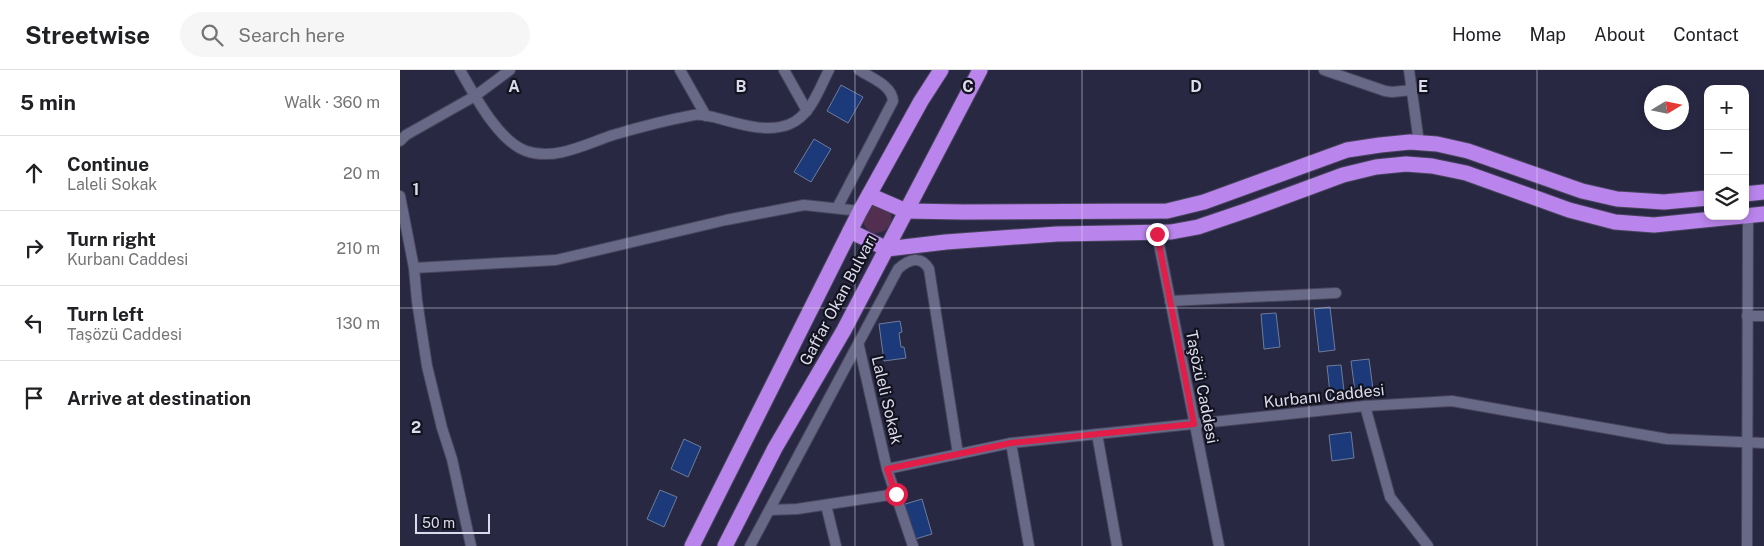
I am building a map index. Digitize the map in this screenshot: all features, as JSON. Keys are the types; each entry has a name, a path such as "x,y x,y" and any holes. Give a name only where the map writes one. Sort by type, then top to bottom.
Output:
{"highway":[{"name":"Gaffar Okan Bulvarı","path":"692,546 860,211 921,100 941,70"},
{"name":"Gaffar Okan Bulvarı","path":"725,546 775,448 844,330 980,70"},
{"path":"869,195 906,211 1167,211 1204,202 1347,150 1380,145 1419,143 1437,144 1468,151 1582,191 1617,199 1664,202 1704,198"},
{"path":"850,231 887,249 1057,234 1157,234 1198,227 1351,172 1406,164 1432,166 1466,173 1569,210 1615,222 1660,224 1704,220"},
{"path":"1749,194 1764,192"},
{"path":"1749,216 1764,214"}],"street":[{"path":"460,70 506,139 518,147 538,154 565,151 640,128 697,114 760,127 775,128 795,122 807,111 829,70"},
{"path":"400,141 406,135 476,96 510,70"},
{"path":"680,70 706,116"},
{"path":"784,70 807,111"},
{"path":"837,208 893,101 889,89 858,70"},
{"path":"1324,70 1385,91 1412,90"},
{"path":"1409,70 1419,143"},
{"path":"400,196 414,268 420,325 427,366 452,459 471,546"},
{"path":"414,268 556,260 726,220 804,205 860,211"},
{"path":"1745,220 1747,546"},
{"name":"Taşözü Caddesi","path":"1157,234 1218,546"},
{"path":"750,546 859,346 898,269 914,259 920,259 926,263 930,275 958,454"},
{"path":"1170,301 1336,293"},
{"path":"1747,316 1764,316"},
{"name":"Laleli Sokak","path":"859,346 887,469 913,546"},
{"name":"Kurbanı Caddesi","path":"887,469 1011,443 1365,406 1452,401 1667,439 1764,443"},
{"path":"1365,406 1390,497 1428,546"},
{"path":"1097,434 1117,546"},
{"path":"1011,443 1029,546"},
{"path":"770,510 797,509 896,494"},
{"path":"826,505 836,546"}],"shaded area":[{"path":"874,203 890,210 891,219 889,226 879,233 867,229 863,222 862,212"}],"building":[{"path":"841,85 863,97 848,123 827,111"},
{"path":"814,139 831,149 811,182 794,172"},
{"path":"1330,307 1335,350 1319,352 1314,309"},
{"path":"1276,313 1280,347 1264,349 1261,314"},
{"path":"900,321 902,332 899,333 901,347 904,347 906,358 884,361 879,324"},
{"path":"1369,359 1374,397 1356,399 1351,361"},
{"path":"1341,365 1345,400 1331,402 1327,366"},
{"path":"1351,432 1354,458 1332,461 1329,435"},
{"path":"684,439 701,447 688,477 671,469"},
{"path":"660,490 677,497 664,527 647,519"},
{"path":"922,499 932,534 912,540 902,505"}],"route":[{"path":"896,494 887,469 1011,443 1194,424 1157,234"}]}
